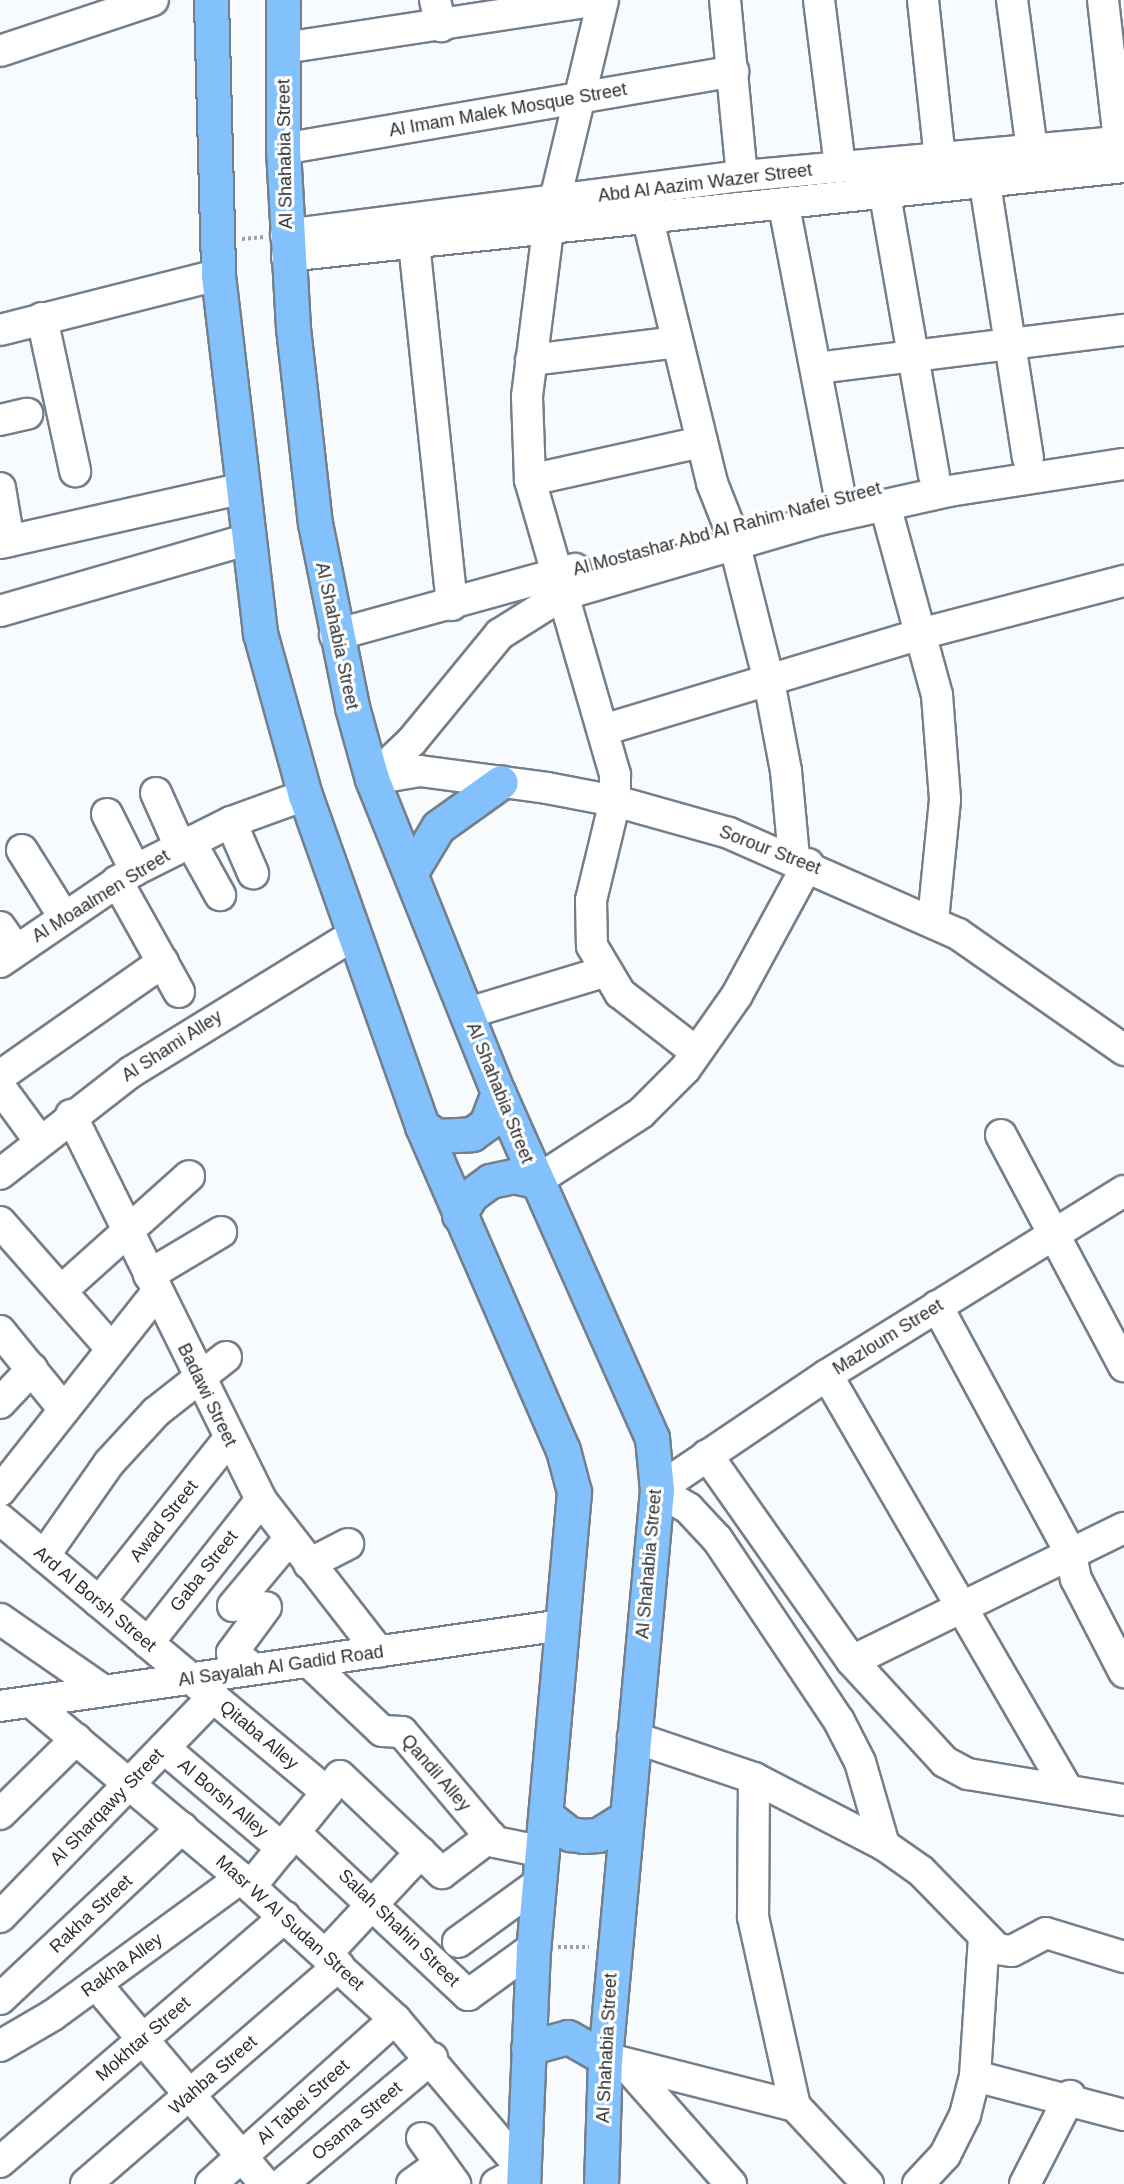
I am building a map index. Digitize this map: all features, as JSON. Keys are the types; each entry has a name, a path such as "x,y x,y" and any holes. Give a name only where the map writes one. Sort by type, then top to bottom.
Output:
{"highway":[{"path":"211,0 218,275 239,489 260,633 305,795 422,1126 570,1470 573,1513 548,1817 533,1947 528,2048 514,2179"},
{"name":"Al Shahabia Street","path":"283,0 283,149 287,245 315,523 335,635 372,779 498,1092 652,1438 657,1490 624,1819 614,1947 615,2061 600,2184"},
{"path":"411,872 444,821 501,782"},
{"path":"422,1126 437,1136 472,1134 491,1116 498,1092"},
{"path":"459,1215 471,1195 490,1181 513,1176 536,1181"},
{"path":"548,1817 570,1834 584,1836 598,1835 624,1819"},
{"path":"528,2048 568,2037 615,2061"}],"street":[{"path":"0,51 153,0"},
{"path":"284,48 438,13 597,0"},
{"path":"555,200 603,0"},
{"path":"725,0 742,176"},
{"path":"819,0 840,167"},
{"path":"916,192 940,158 923,0"},
{"path":"1012,0 1032,150"},
{"path":"1103,0 1122,150"},
{"name":"Al Imam Malek Mosque Street","path":"283,149 733,71"},
{"name":"Abd Al Aazim Wazer Street","path":"287,245 555,200 742,176 1032,150 1122,150"},
{"name":"Abd Al Aazim Wazer Street","path":"287,245 414,243 916,192 976,185 1122,150"},
{"path":"940,158 976,185 1009,344 1029,458"},
{"path":"885,195 934,475"},
{"path":"784,206 840,496"},
{"path":"536,1181 642,1113 696,1052 737,995 801,861 769,681 732,534 702,442 648,220"},
{"path":"548,230 531,360 530,480 603,729 615,801 591,900 592,946 603,972 620,993 696,1052"},
{"path":"414,243 453,605"},
{"path":"0,330 218,275"},
{"path":"42,318 75,471"},
{"path":"817,368 1124,330"},
{"path":"531,360 677,342"},
{"path":"530,480 702,442"},
{"name":"Al Mostashar Abd Al Rahim Nafei Street","path":"335,635 453,605 559,585 732,534 840,496 934,475 1124,443"},
{"name":"Al Mostashar Abd Al Rahim Nafei Street","path":"732,534 1124,464"},
{"path":"0,488 4,542 239,489"},
{"path":"885,505 938,695 945,800 933,921"},
{"path":"0,611 246,540"},
{"path":"603,729 920,634 1124,581"},
{"name":"Al Mostashar Abd Al Rahim Nafei Street","path":"372,779 412,741 500,634 559,585"},
{"name":"Sorour Street","path":"372,779 420,771 615,801 801,861 933,921 981,947 1124,1050"},
{"path":"156,793 185,844 220,895"},
{"name":"Al Moaalmen Street","path":"5,946 64,917 126,876 185,844 231,822 305,795"},
{"path":"107,814 126,876 163,962 179,992"},
{"path":"231,822 253,873"},
{"path":"22,850 64,917"},
{"name":"Al Shami Alley","path":"0,1174 72,1115 195,1028 355,934"},
{"path":"0,1076 163,962"},
{"path":"468,1013 603,972"},
{"path":"0,1087 39,1140"},
{"name":"Badawi Street","path":"72,1115 228,1440 261,1500 379,1652"},
{"path":"1000,1135 1124,1366"},
{"path":"61,1291 127,1229 189,1176"},
{"name":"Mazloum Street","path":"657,1490 827,1375 1124,1191"},
{"path":"0,1222 110,1347"},
{"path":"0,1491 110,1347 153,1283 221,1232"},
{"path":"937,1306 1071,1554 1076,1579 1124,1672"},
{"path":"1,1335 62,1407"},
{"path":"44,1556 109,1463 199,1377 226,1357"},
{"path":"0,1402 32,1369"},
{"path":"827,1375 1068,1790"},
{"name":"Awad Street","path":"99,1602 228,1440"},
{"path":"707,1455 852,1661 954,1767 1124,1800"},
{"path":"657,1490 688,1508 717,1539 839,1721 860,1762 884,1845"},
{"name":"Gaba Street","path":"148,1643 261,1500"},
{"name":"Ard Al Borsh Street","path":"0,1519 191,1679"},
{"path":"852,1661 961,1603 1124,1528"},
{"path":"233,1606 289,1539"},
{"path":"309,1564 348,1544"},
{"path":"254,1670 232,1653 266,1607"},
{"path":"0,1620 104,1691"},
{"name":"Al Sayalah Al Gadid Road","path":"12,1708 104,1691 562,1625"},
{"name":"Qandil Alley","path":"309,1662 382,1731 402,1732 491,1836 508,1849 542,1867"},
{"name":"Qitaba Alley","path":"191,1679 334,1784 446,1873 491,1836"},
{"name":"Al Sharqawy Street","path":"0,1917 213,1697"},
{"name":"Masr W Al Sudan Street","path":"12,1708 76,1739 246,1882 333,1960 432,2058 514,2179"},
{"path":"633,1737 754,1778 884,1845 921,1871 997,1949 1012,1951 1051,1934 1124,1957"},
{"path":"0,1814 76,1739"},
{"name":"Al Borsh Alley","path":"165,1748 288,1840"},
{"path":"754,1778 753,1917 795,2106 868,2184"},
{"name":"Rakha Alley","path":"0,2046 246,1882 288,1840 334,1784"},
{"name":"Rakha Street","path":"0,1999 182,1828"},
{"name":"Salah Shahin Street","path":"288,1840 374,1902 468,1995 533,1947"},
{"name":"Wahba Street","path":"86,2184 189,2095 333,1960 374,1902 421,1852"},
{"path":"458,1942 542,1867"},
{"name":"Mokhtar Street","path":"0,2162 285,1917"},
{"path":"918,2184 945,2155 965,2115 975,2076 984,1938"},
{"path":"96,1984 264,2184"},
{"name":"Al Tabei Street","path":"211,2184 395,2019"},
{"name":"Osama Street","path":"282,2184 432,2058"},
{"path":"615,2061 795,2106"},
{"path":"615,2061 731,2184"},
{"path":"975,2076 1070,2096 1124,2115"},
{"path":"1025,2184 1070,2096"},
{"path":"412,2184 448,2174 422,2138"}],"path":[{"path":"218,242 287,245"},
{"path":"533,1947 614,1947"}]}
